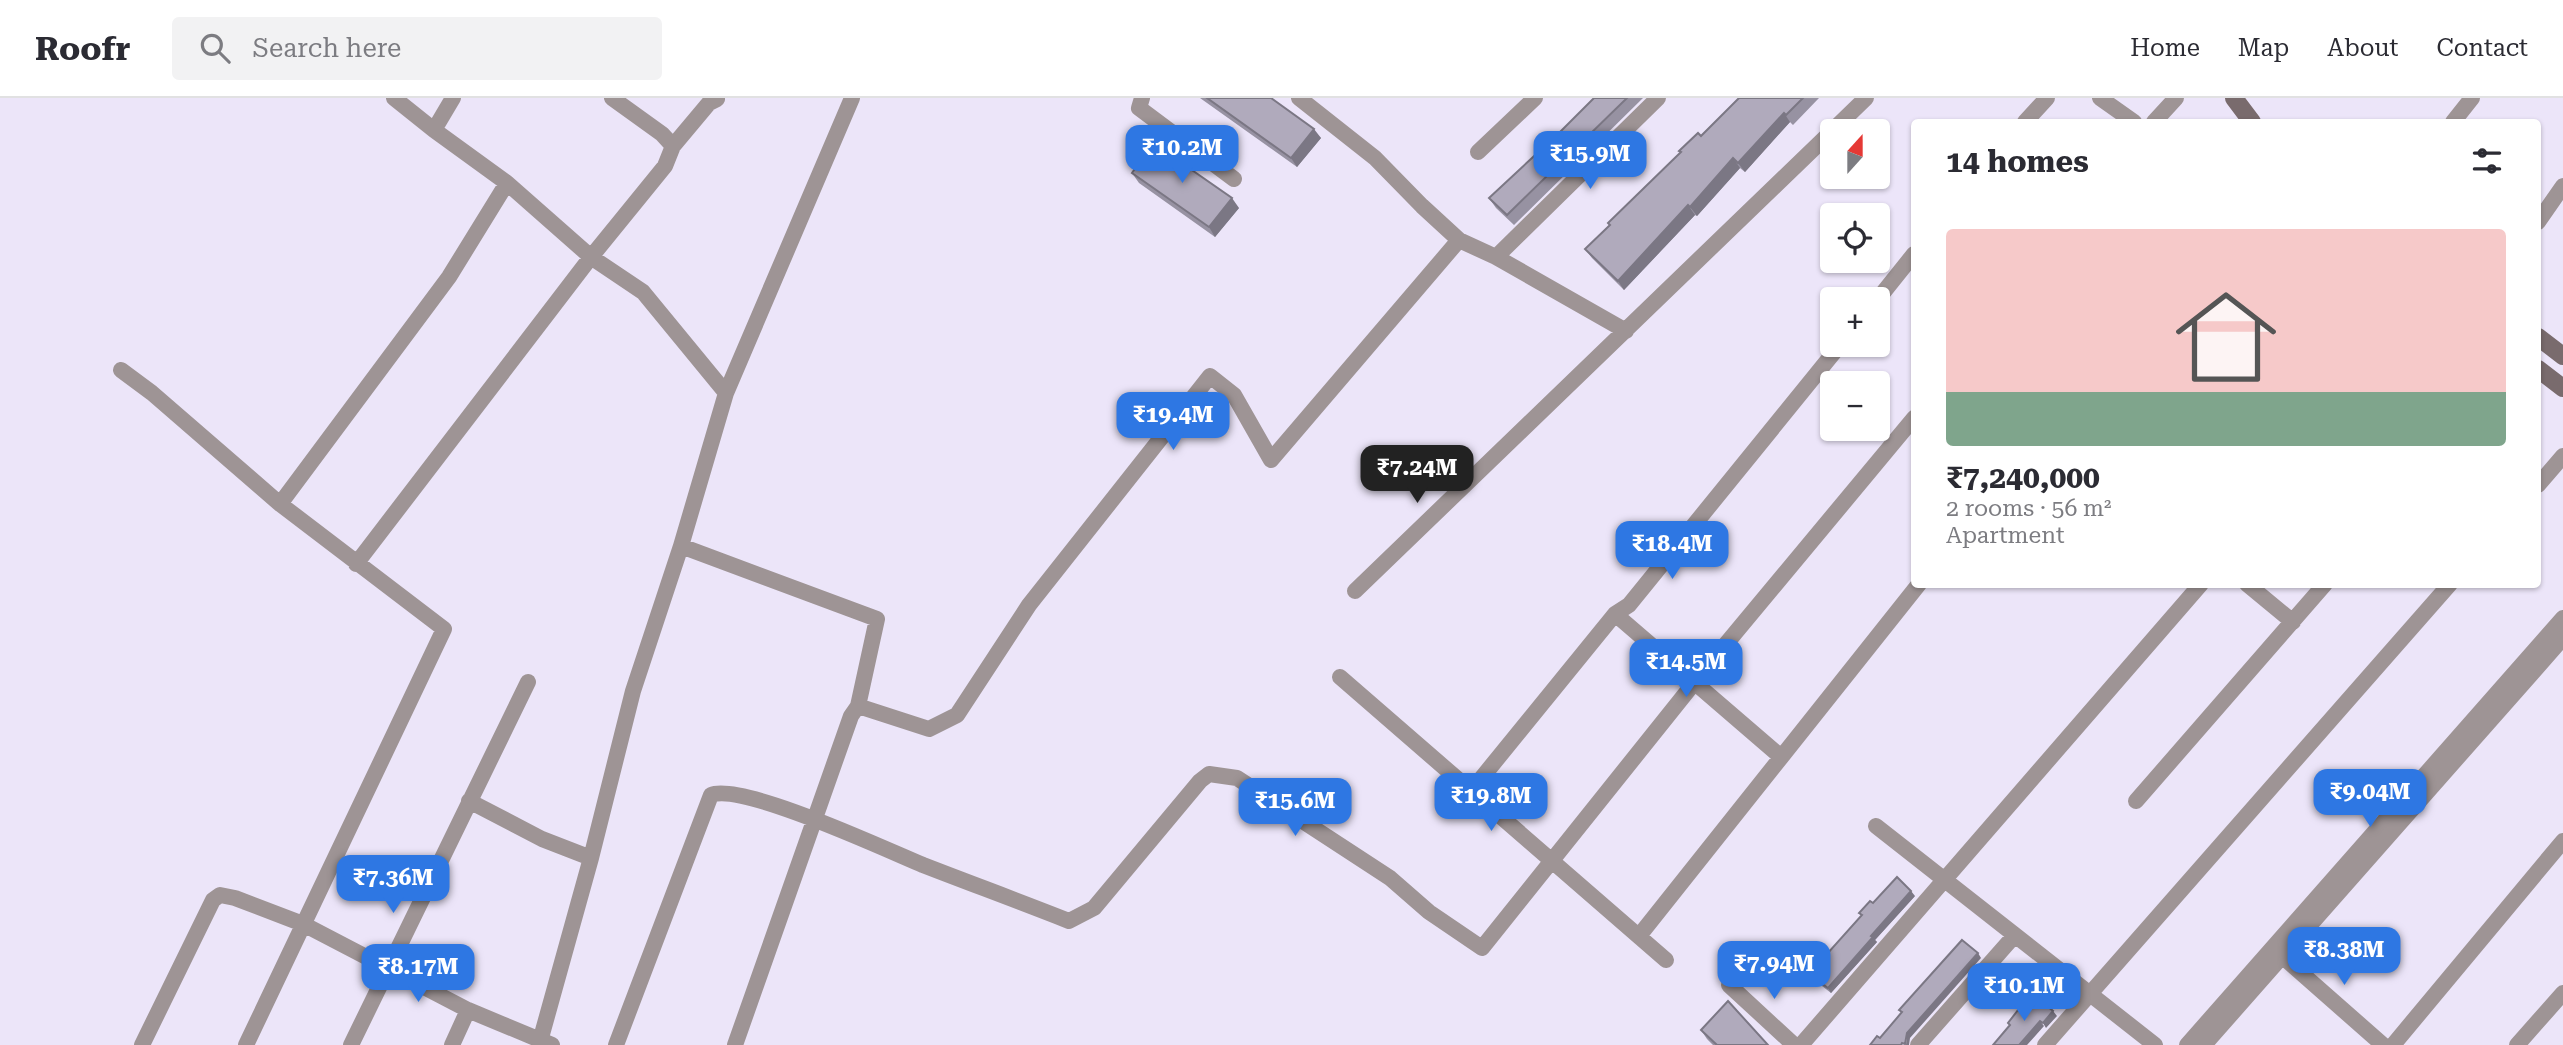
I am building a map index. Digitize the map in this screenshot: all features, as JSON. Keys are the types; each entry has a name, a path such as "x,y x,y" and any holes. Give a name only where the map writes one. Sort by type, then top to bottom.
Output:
{"street":[{"path":"394,98 507,183 591,257 643,292 726,393"},
{"path":"434,130 453,98"},
{"path":"612,98 662,134 673,146"},
{"path":"142,1045 213,900 220,895 303,924 468,1010 544,1043 633,691 681,545 726,393 852,98"},
{"path":"1142,98 1139,108 1234,179"},
{"path":"1299,98 1375,159 1459,240 1496,257 1626,331"},
{"path":"1478,152 1535,98"},
{"path":"1496,257 1658,98"},
{"path":"1844,119 1866,98"},
{"path":"2028,119 2047,98"},
{"path":"2100,98 2130,119"},
{"path":"2157,119 2176,98"},
{"path":"2234,98 2250,119"},
{"path":"2456,119 2472,98"},
{"path":"356,564 591,257 665,166 673,146 709,103 717,99"},
{"path":"1355,590 1820,143"},
{"path":"280,504 449,276 507,183"},
{"path":"2541,218 2563,186"},
{"path":"858,706 929,729 957,715 1029,605 1210,376 1234,395 1270,460 1459,240"},
{"path":"1888,287 1911,258"},
{"path":"2541,339 2563,356"},
{"path":"1471,791 1615,614 1629,605 1830,357"},
{"path":"121,370 152,393 280,504 444,629 246,1045"},
{"path":"2541,371 2563,388"},
{"path":"616,1045 710,795 717,792 734,794 816,820 1069,921 1094,908 1200,781 1209,774 1237,778 1390,878 1429,912 1482,948 1694,682 1911,422"},
{"path":"2541,482 2563,456"},
{"path":"681,545 877,619 858,706 851,716 735,1045"},
{"path":"1639,936 1916,588"},
{"path":"1801,1045 2198,588"},
{"path":"2252,588 2292,622"},
{"path":"2136,801 2322,588"},
{"path":"2045,1045 2446,588"},
{"path":"1615,614 1781,757"},
{"path":"2204,1045 2277,952 2563,618"},
{"path":"2187,1045 2277,952 2563,638"},
{"path":"1340,677 1666,960"},
{"path":"351,1045 528,682"},
{"path":"468,801 542,839 591,858"},
{"path":"1876,826 2155,1045"},
{"path":"2393,1045 2563,841"},
{"path":"1918,1045 2015,935"},
{"path":"2277,952 2383,1045"},
{"path":"1729,985 1794,1045"},
{"path":"2517,1045 2563,993"},
{"path":"452,1045 468,1010"}],"building":[{"path":"1207,98 1271,98 1314,129 1291,158"},
{"path":"1594,98 1627,98 1507,215 1489,198"},
{"path":"1739,98 1803,98 1786,115 1784,113 1738,163 1733,158 1618,281 1585,249 1681,152 1679,151 1698,133 1701,136"},
{"path":"1153,143 1232,198 1209,227 1132,173"},
{"path":"1897,877 1911,891 1828,988 1809,974 1862,915 1859,913 1870,901 1873,903"},
{"path":"1962,940 1978,953 1907,1033 1905,1044 1870,1045 1877,1036 1880,1038 1902,1012 1899,1010"},
{"path":"2035,996 2053,1011 2043,1023 2040,1021 2021,1045 1993,1045 2010,1025 2008,1023 2018,1010 2021,1012"},
{"path":"1728,1001 1768,1045 1717,1045 1701,1030"}]}
